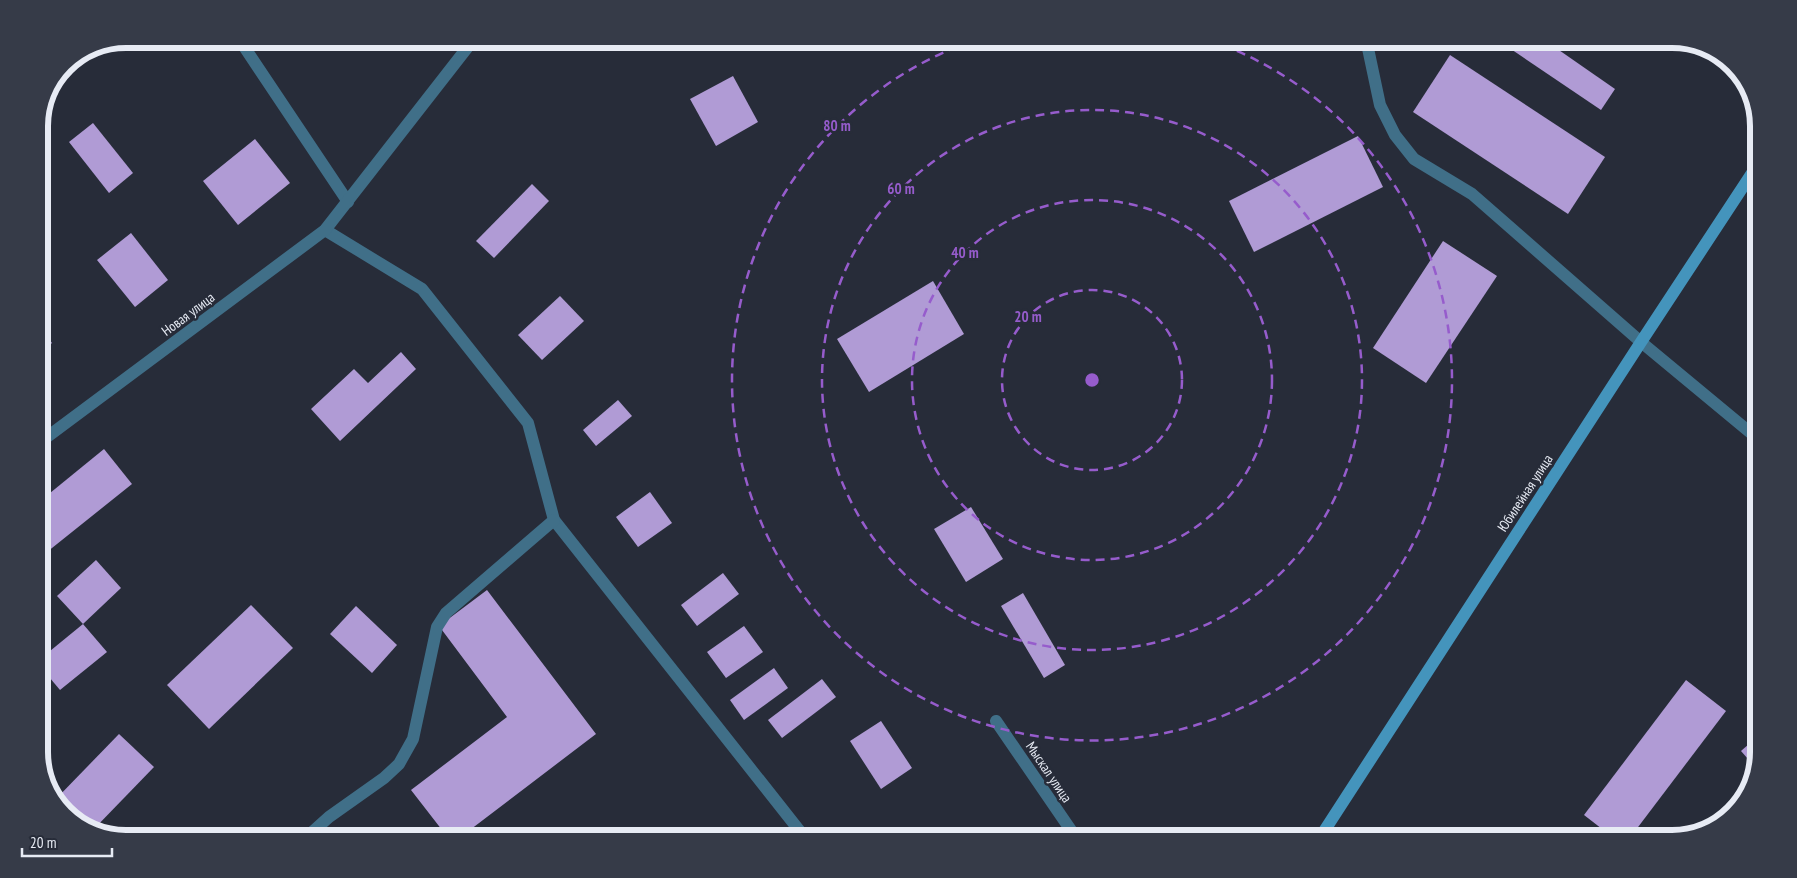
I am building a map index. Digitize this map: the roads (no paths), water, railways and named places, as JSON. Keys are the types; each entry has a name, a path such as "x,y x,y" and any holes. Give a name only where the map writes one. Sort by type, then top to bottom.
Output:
{"main road":[{"name":"Юбилейная улица","path":"1325,830 1749,178"}],"street":[{"path":"245,48 348,202"},
{"name":"Новая улица","path":"48,436 326,230 467,48"},
{"path":"1368,48 1380,105 1395,135 1414,159 1472,194 1641,342 1749,432"},
{"path":"326,230 422,289 528,423 554,520 799,830"},
{"path":"314,830 384,778 399,764 413,739 437,627 446,613 554,520"},
{"name":"Мыскал улица","path":"996,721 1071,830"}]}
